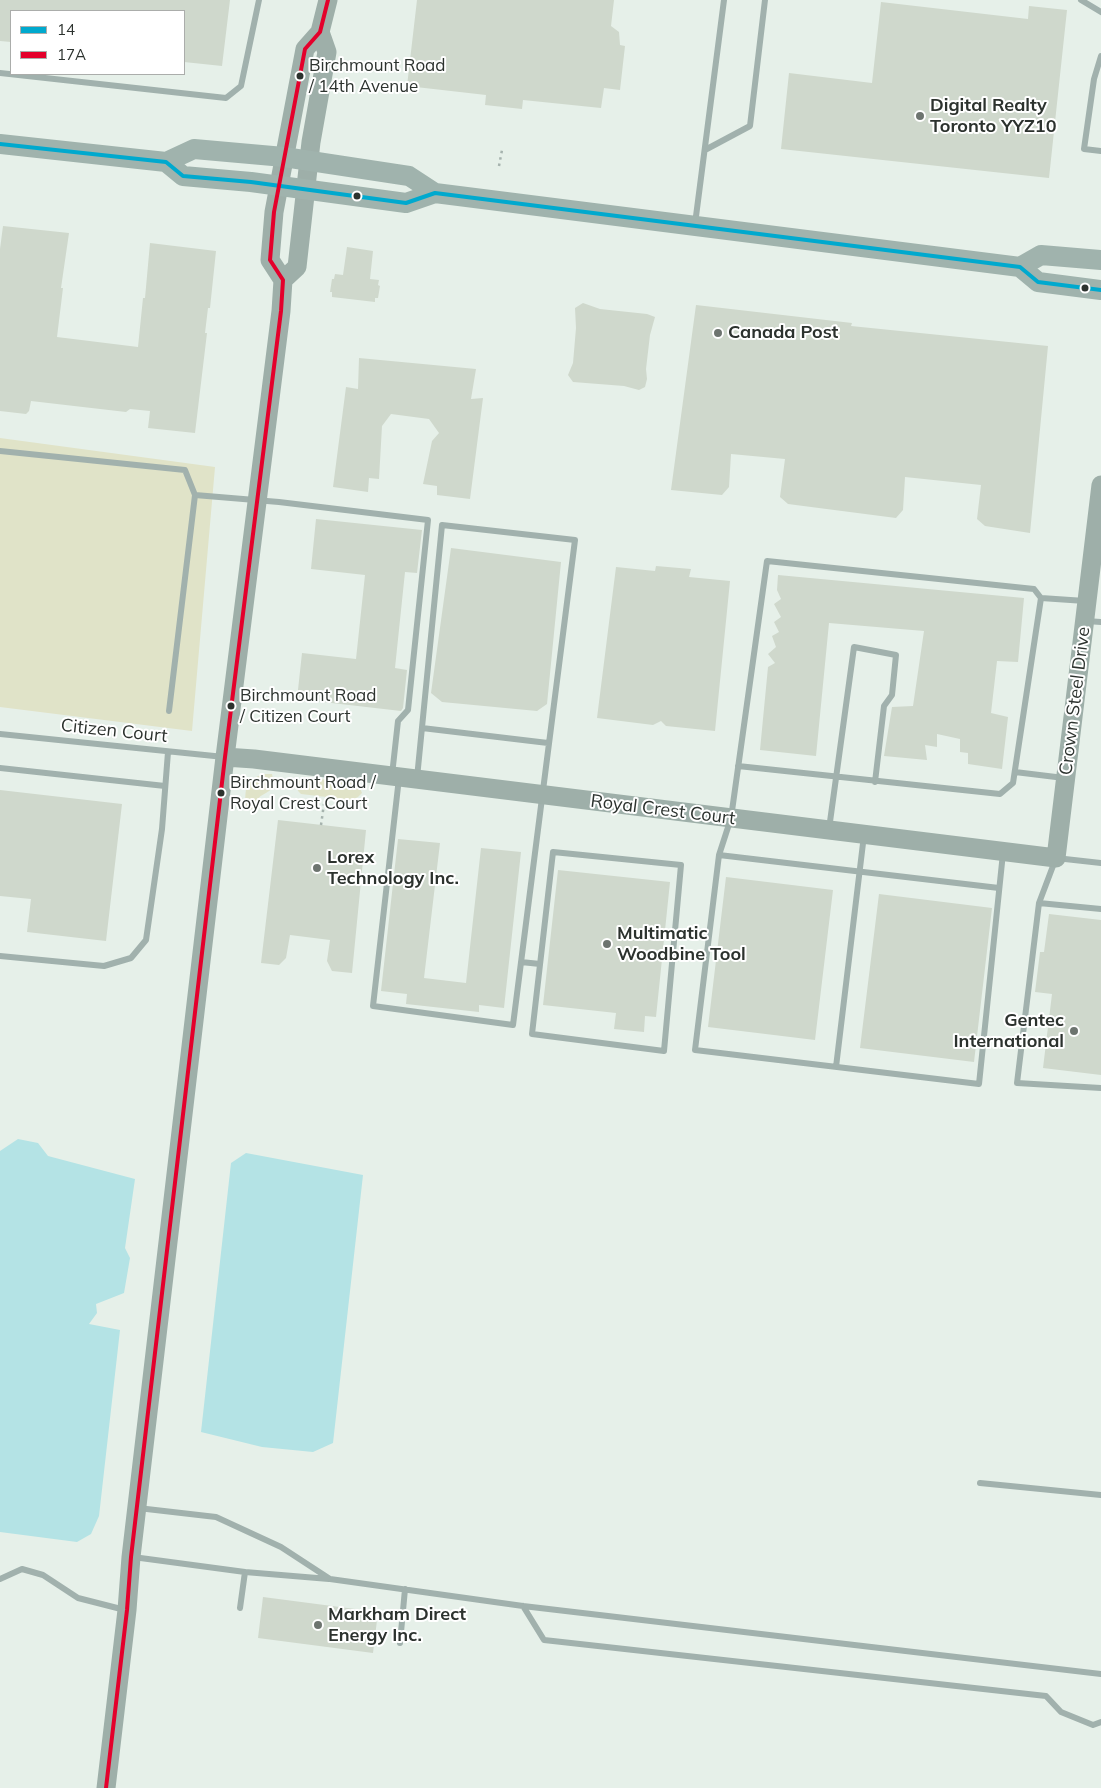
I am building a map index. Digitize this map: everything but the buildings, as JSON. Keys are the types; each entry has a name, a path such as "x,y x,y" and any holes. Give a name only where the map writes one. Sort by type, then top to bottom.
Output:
{"main road":[{"path":"284,280 270,260 274,212 305,49 320,32 328,0"},
{"path":"106,1788 127,1610 131,1557 225,757 284,280 297,266 309,160 327,52 320,32"},
{"path":"0,144 166,162 194,148 284,157 410,176 435,193"},
{"path":"166,162 183,176 251,182 406,203 435,193 1020,267 1038,282 1101,290"},
{"path":"1020,267 1041,254 1101,260"},
{"name":"Crown Steel Drive","path":"1056,858 1065,778 1093,622 1087,601 1101,485"},
{"name":"Royal Crest Court","path":"225,757 403,777 1056,858"}],"lane":[{"path":"26,75 226,98 241,86 259,0"},
{"path":"695,226 724,0"},
{"path":"705,150 750,126 765,0"},
{"path":"1081,0 1101,12"},
{"path":"1101,56 1094,79 1084,149 1101,151"},
{"path":"0,450 185,470 195,495 169,711"},
{"path":"195,495 279,502 428,520 408,710 398,721 403,777 372,1006 513,1025 574,540 442,525 422,728 403,777"},
{"path":"738,766 836,778 1000,794 1013,783 1041,598 1034,589 767,561 730,818 719,855 695,1050 979,1084 1003,851"},
{"path":"1041,598 1087,601"},
{"path":"829,830 854,647 896,655 892,695 884,706 875,782"},
{"path":"422,728 548,743"},
{"name":"Citizen Court","path":"0,734 225,757"},
{"path":"0,956 104,966 131,958 146,940 162,829 168,752"},
{"path":"0,768 166,786"},
{"path":"1015,772 1065,778"},
{"path":"836,1067 864,834"},
{"path":"553,852 681,865 664,1051 532,1034 540,964 553,852"},
{"path":"719,855 999,888"},
{"path":"1056,858 1039,902 1017,1083 1101,1088"},
{"name":"Royal Crest Court","path":"1056,858 1101,863"},
{"path":"1039,902 1101,909"},
{"path":"521,962 540,964"},
{"path":"980,1483 1101,1495"},
{"path":"137,1508 216,1517 281,1547 330,1579"},
{"path":"131,1557 245,1572 330,1579 523,1606 1101,1674"},
{"path":"0,1579 22,1569 43,1575 78,1598 127,1610"},
{"path":"240,1608 245,1572"},
{"path":"400,1643 405,1589"},
{"path":"523,1606 544,1640 1046,1696 1061,1712 1093,1725 1101,1722"}],"path":[{"path":"499,166 502,150"},
{"path":"320,825 324,804"}],"green space":[{"path":"0,438 215,467 192,731 0,707"},
{"path":"272,774 272,789 259,797 252,809 245,808 246,790 249,782 257,776"},
{"path":"303,777 354,783 360,788 362,793 352,800 301,794 297,790 297,785"}],"water":[{"path":"18,1139 38,1143 48,1156 135,1179 125,1248 130,1258 124,1293 96,1304 97,1313 89,1324 120,1330 99,1516 91,1534 77,1542 0,1532 0,1151"},
{"path":"246,1153 363,1175 333,1443 313,1452 262,1447 201,1432 231,1163"}],"transit line":[{"name":"17A","path":"106,1788 127,1610 131,1557 225,757 281,311 283,280 270,260 274,212 305,49 320,32 328,0"},
{"name":"14","path":"0,144 166,162 183,176 251,182 406,203 435,193 1020,267 1038,282 1101,290"}],"place":[{"name":"Birchmount Road / 14th Avenue","path":"300,76"},
{"name":"Digital Realty Toronto YYZ10","path":"920,116"},
{"name":"Canada Post","path":"718,333"},
{"name":"Birchmount Road / Citizen Court","path":"231,706"},
{"name":"Birchmount Road / Royal Crest Court","path":"221,793"},
{"name":"Lorex Technology Inc.","path":"317,868"},
{"name":"Multimatic Woodbine Tool","path":"607,944"},
{"name":"Gentec International","path":"1074,1031"},
{"name":"Markham Direct Energy Inc.","path":"318,1625"}]}
